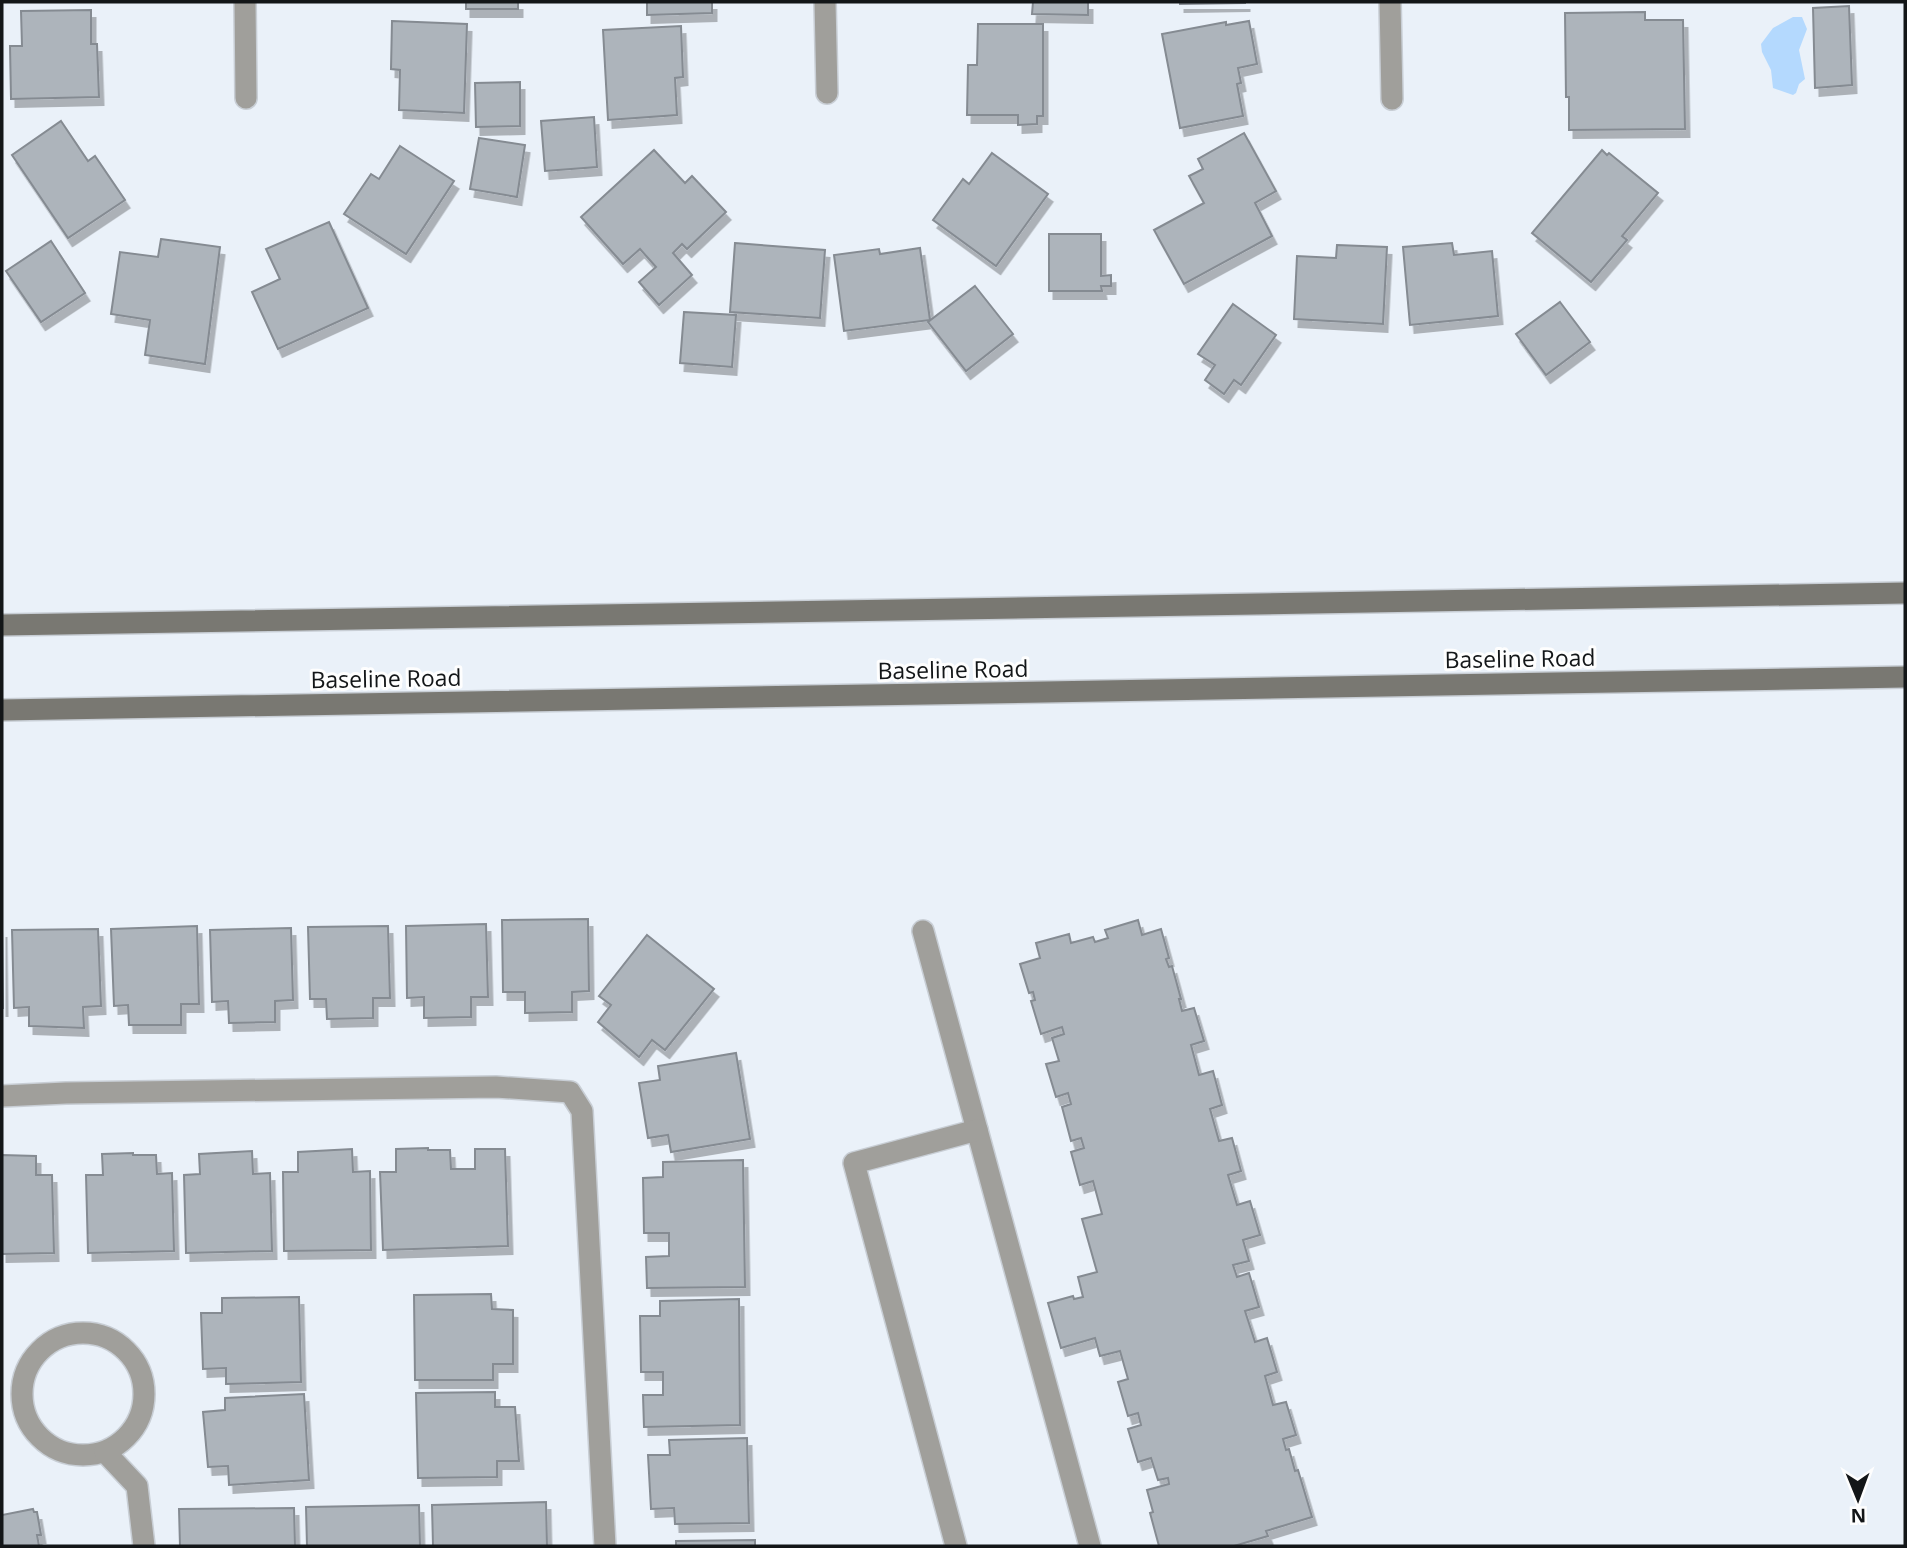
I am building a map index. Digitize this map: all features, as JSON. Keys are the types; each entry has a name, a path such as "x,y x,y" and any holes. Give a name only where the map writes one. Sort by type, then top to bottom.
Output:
{"main road":[{"path":"2,625 1905,593"},
{"name":"Baseline Road","path":"2,710 1905,677"}],"street":[{"path":"245,2 246,98"},
{"path":"825,2 827,93"},
{"path":"1390,2 1392,99"},
{"path":"923,931 1090,1546"},
{"path":"2,1096 496,1087 569,1092 582,1111 605,1546"},
{"path":"956,1546 854,1163 978,1130"},
{"path":"71,1334 91,1334 110,1339 126,1350 138,1367 144,1386 143,1406 136,1426 122,1441 105,1452 85,1456 65,1452 47,1443 33,1429 24,1410 22,1390 26,1371 37,1354 52,1342 71,1334"},
{"path":"105,1452 137,1486 144,1546"}],"water":[{"path":"1793,17 1802,17 1807,29 1799,50 1805,79 1793,95 1773,88 1771,70 1761,44 1773,28"}],"building":[{"path":"466,2 518,2 518,9 466,9"},
{"path":"647,2 712,2 712,13 647,15"},
{"path":"1033,2 1088,2 1088,15 1032,14"},
{"path":"1245,2 1245,3 1180,4"},
{"path":"1849,6 1852,85 1815,88 1813,8"},
{"path":"91,10 91,44 97,44 99,97 11,99 10,46 22,46 21,11"},
{"path":"1645,12 1645,20 1683,20 1685,129 1569,130 1565,13"},
{"path":"392,21 467,24 464,113 399,110 400,70 391,69"},
{"path":"1249,21 1257,64 1238,68 1241,83 1237,84 1243,116 1180,128 1162,34 1226,22 1226,25"},
{"path":"978,24 1043,24 1043,116 1037,116 1037,124 1018,125 1018,115 967,115 968,65 977,65"},
{"path":"681,26 683,77 675,78 677,115 608,120 603,30"},
{"path":"520,82 520,126 476,127 475,83"},
{"path":"594,117 597,167 545,171 541,121"},
{"path":"61,121 88,161 95,156 125,200 68,238 12,155"},
{"path":"1244,133 1276,191 1255,203 1272,236 1184,284 1154,230 1204,203 1189,176 1203,169 1198,159"},
{"path":"479,138 525,145 517,197 470,189"},
{"path":"400,146 454,181 406,254 344,214 371,174 379,179"},
{"path":"654,150 685,183 692,176 726,212 687,249 682,244 673,253 692,275 659,305 639,282 656,267 640,249 623,264 581,217"},
{"path":"1602,150 1658,193 1622,236 1627,240 1591,282 1532,233"},
{"path":"992,153 1048,194 996,266 933,220 963,179 969,184"},
{"path":"329,222 368,308 278,349 252,292 280,279 266,249"},
{"path":"1049,234 1101,234 1101,276 1111,275 1111,286 1101,286 1102,291 1049,291"},
{"path":"161,239 220,247 205,364 145,355 150,320 111,314 120,252 158,257"},
{"path":"51,241 85,293 41,322 6,271"},
{"path":"735,243 825,250 820,318 730,312"},
{"path":"1452,243 1454,255 1492,251 1498,316 1410,325 1403,247"},
{"path":"1337,245 1387,247 1383,324 1294,319 1297,256 1336,258"},
{"path":"920,248 930,320 844,331 834,255 879,249 880,254"},
{"path":"975,286 1013,334 966,371 928,322"},
{"path":"1560,302 1590,342 1546,375 1516,334"},
{"path":"1233,304 1276,335 1241,385 1234,380 1224,394 1205,380 1215,365 1198,354"},
{"path":"684,312 736,315 732,367 680,363"},
{"path":"588,919 589,991 572,992 572,1012 525,1013 525,992 503,992 502,920"},
{"path":"1138,920 1142,935 1161,929 1169,958 1166,959 1169,967 1172,966 1182,1011 1194,1008 1204,1041 1191,1045 1199,1075 1213,1071 1222,1105 1210,1109 1219,1141 1232,1138 1241,1171 1228,1175 1237,1205 1250,1201 1260,1235 1243,1240 1249,1261 1233,1265 1237,1277 1249,1273 1259,1307 1245,1311 1255,1342 1267,1338 1277,1372 1265,1376 1273,1405 1286,1402 1296,1435 1283,1439 1286,1450 1289,1449 1295,1471 1298,1470 1312,1517 1266,1531 1268,1536 1234,1546 1159,1546 1147,1490 1169,1484 1168,1478 1158,1480 1151,1458 1138,1462 1128,1429 1141,1425 1138,1413 1128,1416 1118,1382 1128,1379 1120,1351 1100,1356 1095,1338 1061,1348 1048,1303 1073,1296 1074,1299 1083,1297 1078,1277 1097,1272 1082,1219 1102,1214 1093,1181 1080,1185 1071,1152 1084,1148 1081,1138 1071,1141 1062,1107 1071,1104 1068,1093 1056,1097 1046,1064 1059,1061 1052,1038 1064,1034 1062,1027 1041,1034 1031,1001 1035,1000 1033,992 1029,993 1020,964 1040,958 1036,943 1069,934 1071,943 1093,937 1095,942 1108,938 1105,930"},
{"path":"486,924 488,997 471,997 471,1017 424,1018 424,997 407,998 406,926"},
{"path":"197,926 199,1004 181,1004 181,1025 129,1025 128,1005 114,1006 111,929"},
{"path":"388,926 390,998 373,998 373,1018 327,1019 326,999 310,999 308,927"},
{"path":"291,928 293,1000 275,1001 275,1022 229,1023 228,1001 212,1002 210,930"},
{"path":"2,929 3,1008 2,1008"},
{"path":"98,929 101,1006 83,1007 84,1028 29,1026 29,1007 14,1008 12,930"},
{"path":"647,935 714,989 665,1050 652,1040 639,1057 598,1022 611,1005 599,996"},
{"path":"736,1053 750,1139 671,1152 668,1135 648,1138 639,1083 660,1080 658,1066"},
{"path":"352,1149 353,1172 370,1171 371,1250 284,1251 283,1172 298,1172 298,1152"},
{"path":"396,1149 450,1150 451,1169 475,1169 475,1149 505,1149 508,1246 383,1250 380,1172 396,1172"},
{"path":"252,1151 253,1174 270,1173 272,1251 186,1253 184,1175 200,1174 199,1154"},
{"path":"102,1154 156,1155 157,1174 172,1173 174,1251 88,1253 86,1175 103,1175"},
{"path":"2,1155 36,1156 36,1175 52,1175 54,1253 2,1254"},
{"path":"743,1160 745,1287 647,1288 646,1257 669,1256 669,1233 644,1233 643,1178 663,1177 663,1162"},
{"path":"491,1294 492,1309 513,1310 513,1364 493,1364 493,1380 415,1380 414,1295"},
{"path":"299,1297 301,1382 226,1384 226,1368 203,1369 201,1313 222,1313 222,1298"},
{"path":"739,1299 740,1425 644,1427 643,1395 663,1395 663,1372 641,1372 640,1316 660,1316 660,1301"},
{"path":"495,1392 495,1407 515,1407 519,1461 497,1461 497,1477 418,1478 416,1393"},
{"path":"304,1394 309,1480 229,1485 228,1466 208,1467 203,1412 225,1410 225,1398"},
{"path":"747,1438 749,1523 675,1524 674,1508 651,1509 648,1455 670,1455 669,1440"},
{"path":"546,1502 547,1546 433,1546 432,1505"},
{"path":"419,1505 420,1546 307,1546 306,1507"},
{"path":"294,1508 295,1546 180,1546 179,1509"},
{"path":"33,1509 37,1512 41,1535 37,1535 39,1546 2,1546 2,1515"},
{"path":"755,1540 755,1546 676,1546 676,1541"}]}
